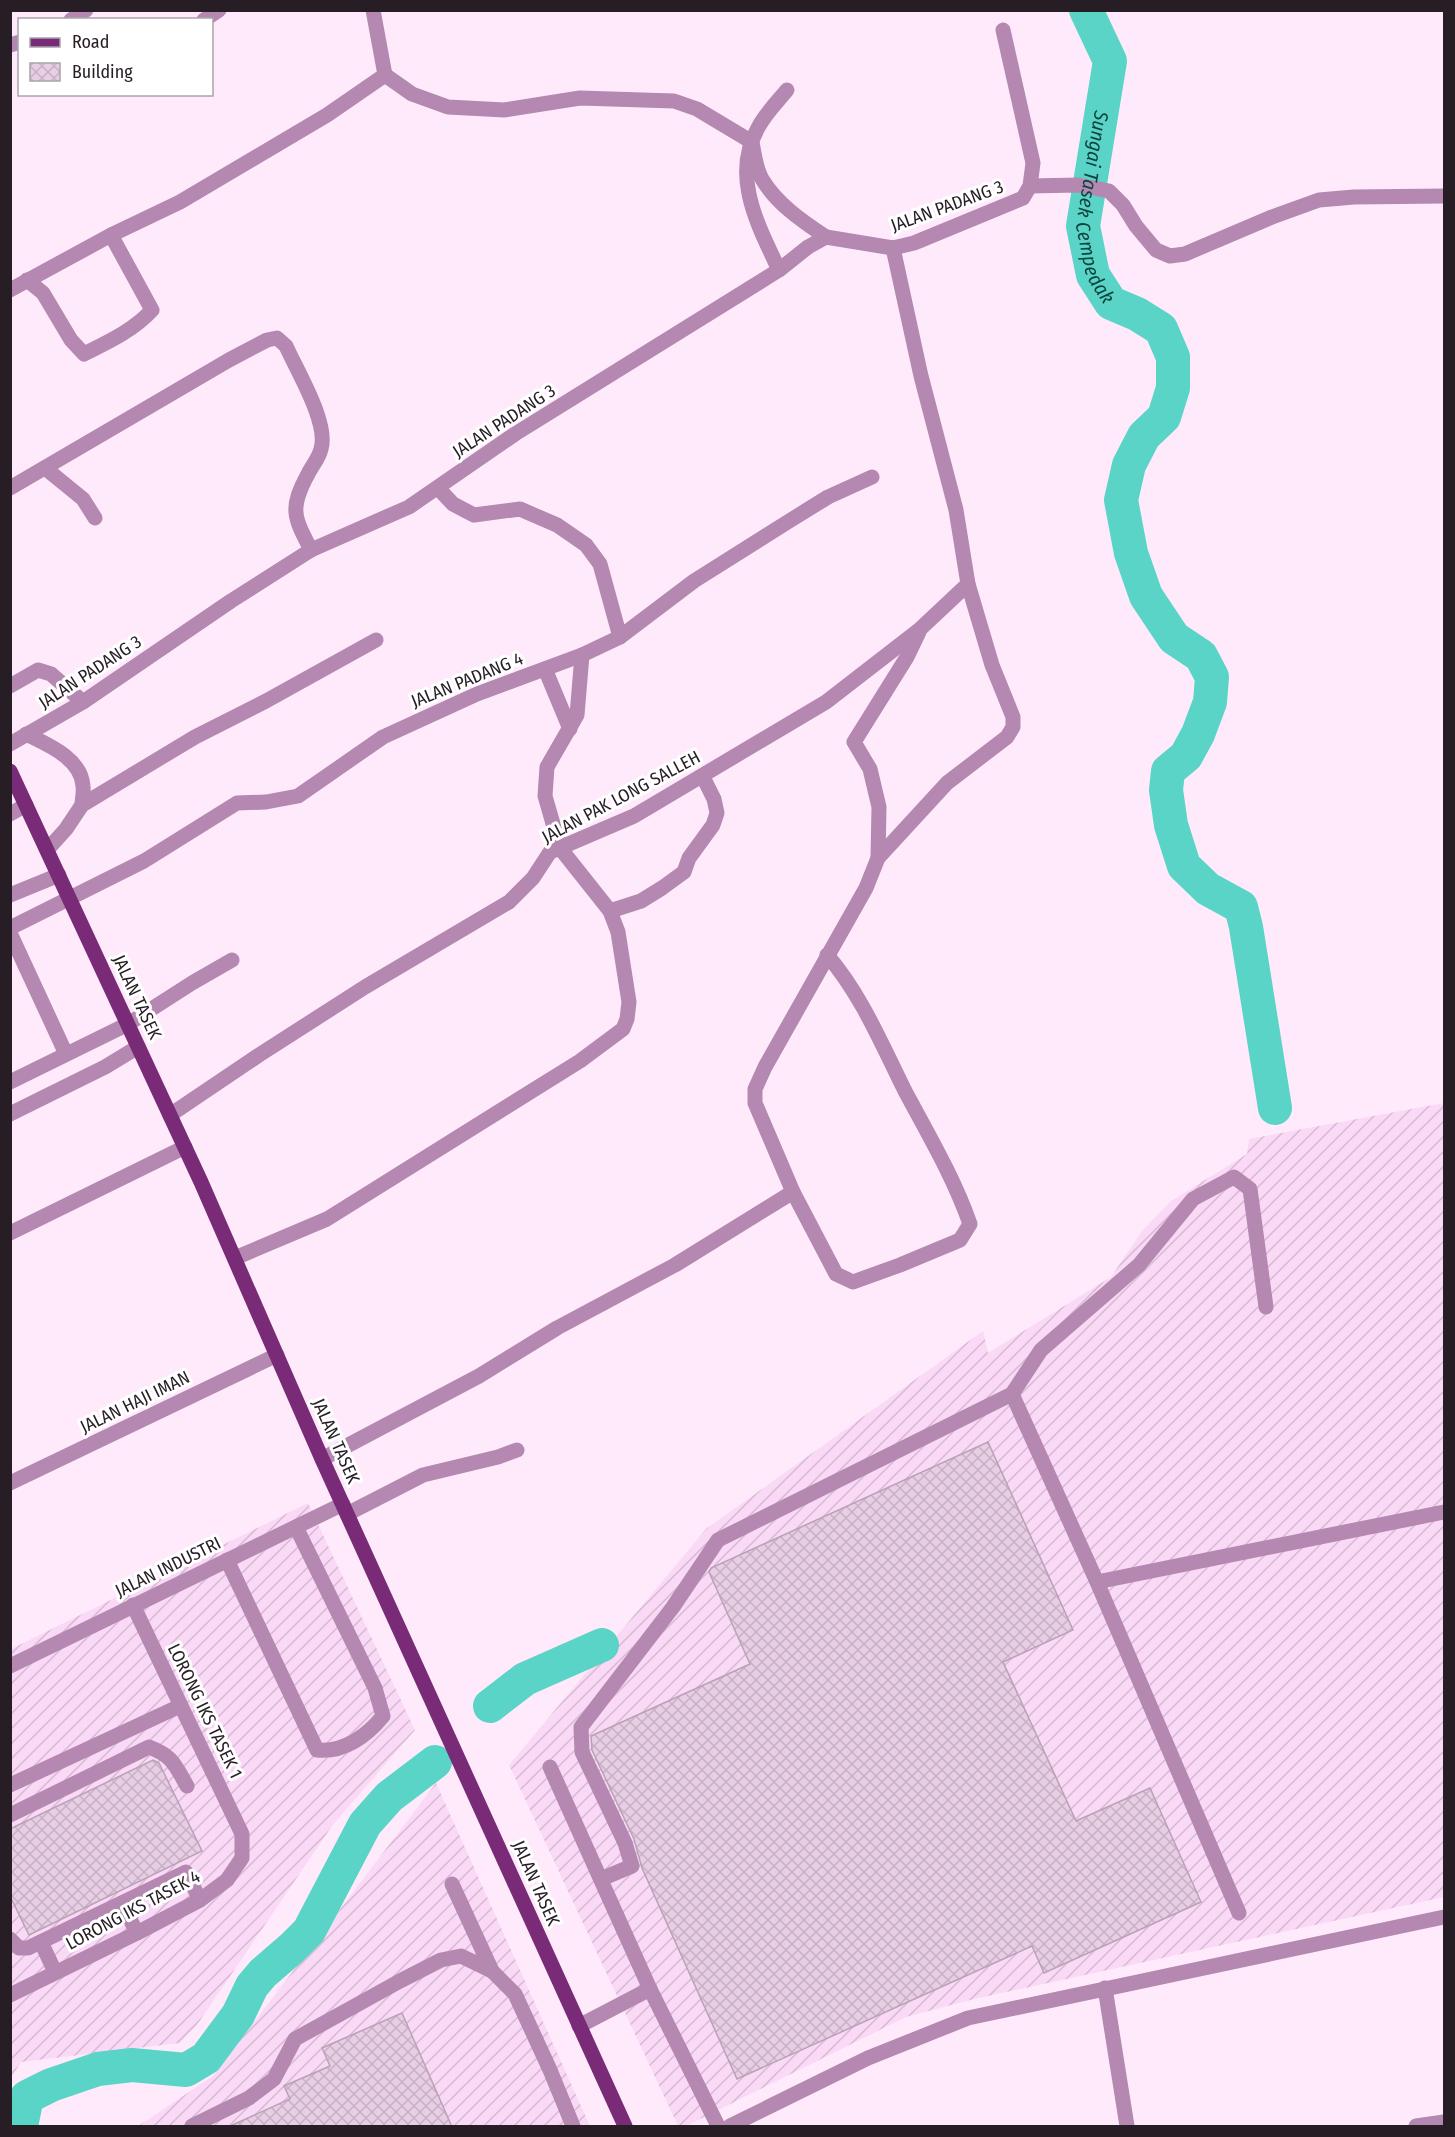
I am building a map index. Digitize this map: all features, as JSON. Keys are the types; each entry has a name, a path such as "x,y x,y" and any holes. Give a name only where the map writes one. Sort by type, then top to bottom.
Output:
{"main road":[{"name":"JALAN TASEK","path":"10,771 185,1147 322,1459 625,2127"}],"street":[{"path":"73,18 86,10"},
{"path":"374,10 385,75 412,94 448,107 504,110 580,98 674,101 697,109 752,142 760,177 780,202 803,222 826,237"},
{"path":"1003,30 1034,164 1030,186 1079,185 1109,191 1123,205 1136,226 1156,250 1170,256 1185,254 1272,216 1319,200 1354,197 1444,196"},
{"path":"10,290 111,235 180,202 327,115 385,75"},
{"path":"779,270 749,202 745,173 752,142 759,126 787,90"},
{"name":"JALAN PADANG 3","path":"10,744 83,702 311,550 409,507 515,434 779,270 808,247 826,237 893,248 914,243 1023,198 1030,186"},
{"path":"27,280 43,293 71,340 84,354 114,339 143,321 152,310 111,235"},
{"path":"878,858 947,783 1006,737 1013,727 1010,706 992,665 968,584 956,510 921,376 893,248"},
{"path":"10,488 229,360 267,340 277,338 286,346 320,418 322,449 306,476 295,502 295,519 311,550"},
{"path":"45,468 83,499 94,518"},
{"name":"JALAN PADANG 4","path":"10,928 144,861 237,803 266,802 298,796 383,736 477,694 582,656 620,637 694,581 828,497 872,477"},
{"path":"438,488 453,504 474,515 520,508 557,525 586,544 600,564 620,637"},
{"name":"JALAN PAK LONG SALLEH","path":"170,1115 259,1054 365,987 509,902 533,878 550,852 634,816 826,702 920,630 968,584"},
{"path":"827,955 839,969 866,1015 941,1160 970,1224 960,1240 853,1282 836,1274 793,1192 758,1112 755,1103 755,1089 765,1067 827,955 866,888 878,858 879,807 870,769 854,742 907,657 920,630"},
{"path":"47,850 66,829 82,805 195,737 266,701 376,640"},
{"path":"235,1258 327,1219 580,1061 623,1029 629,1002 618,932 610,911 560,848 545,795 547,767 577,715 582,656"},
{"path":"545,669 570,729"},
{"path":"10,686 38,670 51,674 83,702"},
{"path":"26,734 57,750 75,765 84,784 82,805"},
{"path":"610,911 641,901 684,872 689,858 713,825 717,813 714,799 703,777"},
{"path":"10,814 26,805"},
{"path":"10,895 59,875"},
{"path":"10,933 66,1054"},
{"path":"10,1082 128,1024 232,960"},
{"path":"12,1114 105,1067 138,1047"},
{"path":"10,1233 185,1147"},
{"path":"601,1879 632,1866 625,1843 582,1752 581,1726 673,1607 718,1540 1012,1394 1041,1350 1139,1265 1193,1199 1234,1177 1250,1189 1266,1307"},
{"path":"322,1459 479,1376 557,1328 675,1265 793,1192"},
{"name":"JALAN HAJI IMAN","path":"10,1483 277,1355"},
{"path":"1012,1394 1097,1582 1239,1913"},
{"name":"JALAN INDUSTRI","path":"10,1666 296,1527 423,1476 517,1450"},
{"path":"1097,1582 1444,1512"},
{"path":"226,1560 317,1750 329,1751 347,1745 373,1728 383,1716 375,1688 296,1527"},
{"name":"LORONG IKS TASEK 1","path":"133,1605 243,1834"},
{"path":"10,1785 180,1706"},
{"path":"10,1793 15,1813 149,1747 165,1753 187,1786"},
{"path":"550,1767 650,1989 718,2127"},
{"name":"LORONG IKS TASEK 4","path":"10,1995 200,1900 227,1880 242,1858 243,1834"},
{"path":"10,1939 19,1948 28,1948 186,1872 200,1900"},
{"path":"452,1884 492,1971"},
{"path":"122,1903 137,1933"},
{"path":"730,2127 868,2058 968,2018 1444,1917"},
{"path":"40,1942 55,1972"},
{"path":"192,2127 249,2098 274,2079 295,2039 441,1960 461,1956 492,1971 515,1994 573,2127"},
{"path":"1105,1988 1127,2127"},
{"path":"579,2026 650,1989"},
{"path":"1416,2127 1444,2122"}],"shaded area":[{"path":"1444,1103 1444,1897 974,1999 906,2017 686,2126 678,2126 509,1765 706,1529 983,1331 988,1353 1111,1277 1142,1231 1171,1201 1247,1154 1249,1139"},
{"path":"308,1503 415,1730 332,1826 197,2025 180,2043 21,2062 11,2078 11,1649"},
{"path":"436,1783 590,2126 138,2126 213,2076"}],"building":[{"path":"988,1442 1073,1630 1003,1662 1076,1821 1150,1788 1201,1902 1044,1973 1032,1946 737,2079 642,1868 634,1839 592,1750 591,1736 750,1664 709,1572 711,1568"},
{"path":"153,1760 159,1763 202,1851 29,1935 10,1896 10,1829"},
{"path":"402,2013 452,2127 228,2127 290,2099 284,2086 330,2066 322,2048"}],"waterway":[{"name":"Sungai Tasek Cempedak","path":"1086,10 1110,61 1083,226 1093,275 1111,303 1137,314 1161,329 1173,357 1173,388 1164,417 1144,436 1129,465 1121,500 1131,553 1146,596 1174,638 1201,656 1212,677 1210,702 1198,734 1186,756 1168,771 1166,790 1171,825 1184,866 1208,889 1241,907 1275,1108"},
{"path":"490,1706 525,1679 602,1645"},
{"path":"21,2126 27,2097 51,2085 98,2069 132,2065 186,2070 206,2058 238,2015 252,1986 309,1931 365,1824 389,1797 435,1762"}]}
